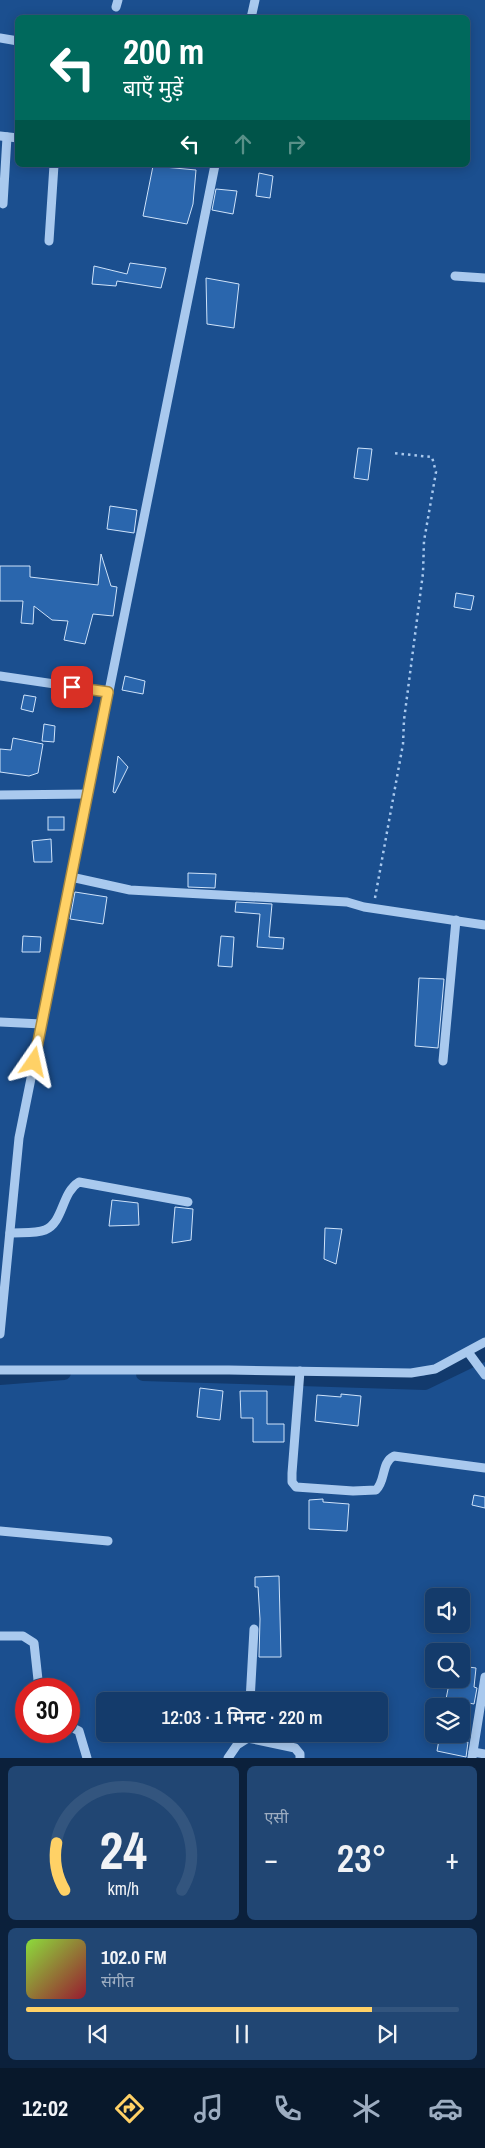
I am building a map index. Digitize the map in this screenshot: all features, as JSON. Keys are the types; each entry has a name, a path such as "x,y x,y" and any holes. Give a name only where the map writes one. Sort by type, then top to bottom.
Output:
{"street":[{"path":"252,15 255,0"},
{"path":"0,38 15,40"},
{"path":"3,204 4,137"},
{"path":"49,241 54,167"},
{"path":"0,1334 19,1138 216,167"},
{"path":"455,276 485,278"},
{"path":"0,676 108,692"},
{"path":"0,794 88,794"},
{"path":"71,877 130,890 329,900 485,925"},
{"path":"443,1061 456,920"},
{"path":"0,1022 42,1024"},
{"path":"10,1233 46,1230 59,1213 71,1187 79,1182 188,1202"},
{"path":"0,1370 411,1374 435,1369 471,1357 485,1342"},
{"path":"471,1357 485,1375"},
{"path":"300,1373 292,1472 292,1482 296,1487 304,1489 376,1490 381,1484 387,1463 394,1456 485,1468"},
{"path":"0,1531 108,1541"},
{"path":"250,1692 254,1629"},
{"path":"0,1636 23,1636 34,1643 38,1678"},
{"path":"485,1677 472,1755 485,1754"},
{"path":"80,1738 87,1758"},
{"path":"228,1758 241,1742"},
{"path":"272,1742 295,1748 300,1754 300,1758"}],"path":[{"path":"373,907 403,744 404,720 424,573 424,541 436,472 432,457 392,453"}],"building":[{"path":"153,167 196,170 193,204 187,224 143,216"},
{"path":"259,173 273,176 270,198 256,196"},
{"path":"216,189 237,191 233,214 212,210"},
{"path":"130,263 166,268 161,288 117,281 116,286 92,284 94,266 127,274"},
{"path":"206,278 239,284 234,328 207,324"},
{"path":"358,448 372,449 368,480 354,478"},
{"path":"110,506 137,510 134,533 107,529"},
{"path":"101,554 111,586 117,587 113,616 93,614 85,644 64,640 68,621 52,620 34,606 33,624 21,623 23,601 0,601 0,566 30,566 30,577 98,585"},
{"path":"456,593 474,596 471,610 454,607"},
{"path":"125,676 145,681 143,694 122,690"},
{"path":"24,695 36,697 33,712 21,709"},
{"path":"44,724 55,726 54,742 42,741"},
{"path":"13,738 43,744 38,773 29,776 0,772 0,749 11,750"},
{"path":"118,756 128,767 115,793 113,792"},
{"path":"48,817 64,817 64,830 48,830"},
{"path":"51,839 52,862 34,862 32,841"},
{"path":"188,873 216,874 215,888 188,887"},
{"path":"75,892 107,897 103,924 70,919"},
{"path":"236,902 272,904 269,937 284,938 283,949 257,947 260,914 235,912"},
{"path":"23,936 41,937 40,952 22,952"},
{"path":"221,936 234,937 232,967 218,966"},
{"path":"419,978 444,979 438,1048 415,1046"},
{"path":"112,1200 138,1203 139,1225 109,1226"},
{"path":"175,1207 193,1209 191,1240 172,1243"},
{"path":"325,1228 342,1229 336,1264 324,1259"},
{"path":"200,1388 223,1391 220,1420 197,1417"},
{"path":"240,1391 267,1391 267,1424 284,1424 284,1442 253,1442 253,1418 241,1418"},
{"path":"341,1394 361,1396 358,1426 315,1421 317,1395 341,1397"},
{"path":"474,1495 485,1497 485,1508 472,1505"},
{"path":"323,1499 323,1502 349,1504 347,1531 309,1529 309,1500"},
{"path":"279,1576 281,1657 259,1657 260,1619 258,1587 255,1587 255,1577"},
{"path":"470,1667 476,1668 474,1687 477,1688 474,1704 470,1703 470,1698 446,1698 448,1688 470,1688"},
{"path":"438,1743 468,1743 466,1757 437,1751"}],"waterway":[{"path":"143,1374 425,1383 485,1354"},
{"path":"0,1378 64,1373"}],"route":[{"path":"34,1062 108,692 72,687"}]}
